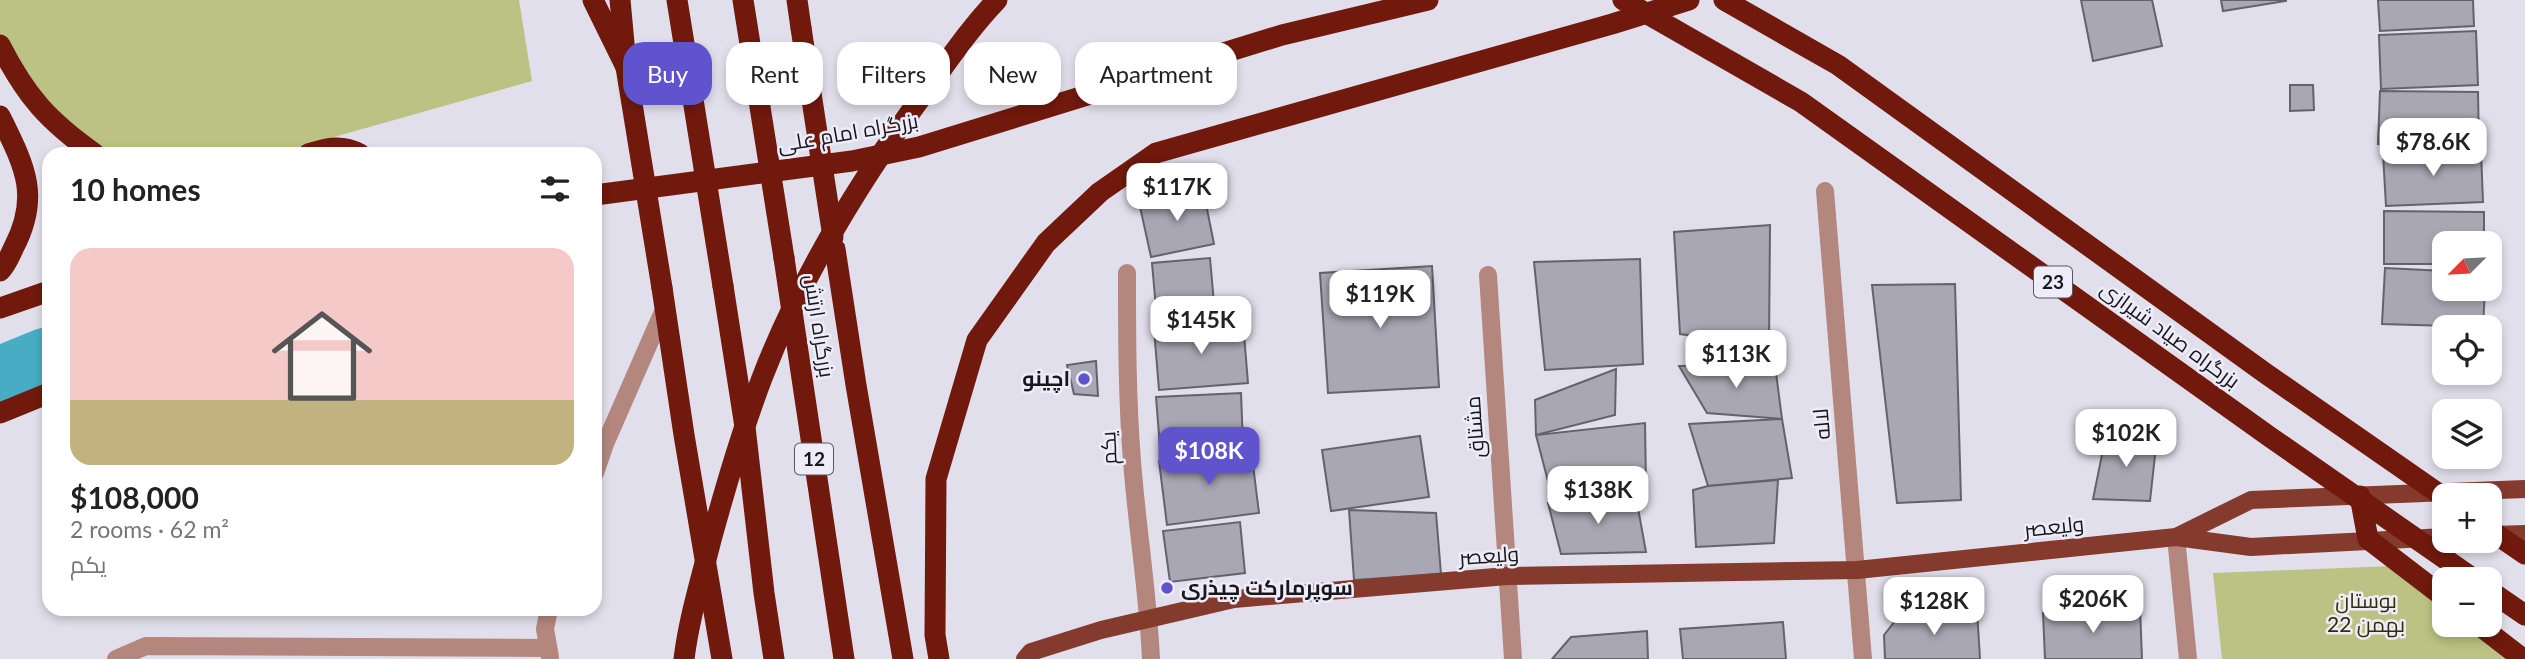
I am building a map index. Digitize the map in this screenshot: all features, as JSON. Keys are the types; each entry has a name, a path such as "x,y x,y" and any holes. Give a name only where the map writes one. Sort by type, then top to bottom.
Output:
{"highway":[{"path":"593,0 623,61"},
{"path":"610,0 623,54"},
{"path":"620,0 624,42"},
{"path":"677,0 745,427 774,659"},
{"name":"بزرگراه ارتش","path":"743,0 844,659"},
{"path":"797,0 856,385 903,659"},
{"path":"684,659 688,629 725,488 763,377 813,267 865,179 906,117 979,18 997,0"},
{"name":"بزرگراه امام علی","path":"602,194 852,161 919,147 1282,35 1428,0"},
{"name":"بزرگراه صیاد شیرازی","path":"1623,0 1801,102 2457,567"},
{"path":"939,659 935,635 936,479 977,340 1046,243 1100,192 1156,153 1689,0"},
{"name":"بزرگراه صیاد شیرازی","path":"1724,0 1838,65 2265,373 2432,489"},
{"path":"0,45 16,77 40,110 85,147"},
{"path":"632,105 722,659"},
{"path":"0,117 14,145 30,192 25,226 0,271"},
{"path":"0,308 42,293"},
{"path":"0,413 42,396"},
{"path":"2360,496 2368,540 2432,588"},
{"path":"2502,538 2525,554"},
{"path":"2502,599 2525,615"},
{"path":"2495,637 2524,659"}],"main road":[{"name":"ولیعصر","path":"2176,537 2250,500 2525,489"},
{"path":"2502,535 2525,534"},
{"name":"ولیعصر","path":"1025,659 1031,652 1101,631 1234,599 1507,576 1857,570 2176,537 2251,547 2432,538"}],"street":[{"name":"لاله","path":"1825,191 1863,659"},
{"name":"یکم","path":"1127,273 1132,458 1151,659"},
{"name":"مشتاق","path":"1488,275 1513,659"},
{"path":"602,453 663,297"},
{"path":"2176,537 2188,659"},
{"path":"116,659 146,646 549,653 545,629 548,616"}],"green space":[{"path":"0,0 519,0 532,81 299,147 88,147 73,142 21,101 0,62"},
{"name":"بوستان 22 بهمن","path":"2393,566 2432,594 2432,637 2490,637 2520,659 2222,659 2213,573"}],"building":[{"path":"2081,0 2152,0 2162,46 2093,61"},
{"path":"2221,0 2286,0 2286,1 2223,11"},
{"path":"2378,0 2473,0 2474,26 2380,31"},
{"path":"2476,31 2478,85 2381,89 2379,35"},
{"path":"2290,85 2313,85 2314,110 2290,111"},
{"path":"2380,91 2478,92 2479,148 2378,144"},
{"path":"2481,151 2483,202 2386,206 2383,154"},
{"path":"1203,189 1214,244 1151,257 1139,202"},
{"path":"2384,211 2484,212 2484,231 2432,231 2432,264 2384,264"},
{"path":"1770,225 1769,346 1680,334 1674,232"},
{"path":"1210,258 1215,315 1157,320 1152,263"},
{"path":"1640,259 1643,364 1545,370 1534,262"},
{"path":"1432,266 1439,387 1328,393 1320,273"},
{"path":"2385,268 2432,270 2432,301 2484,301 2484,315 2432,315 2432,325 2382,324"},
{"path":"1955,284 1961,500 1897,503 1872,285"},
{"path":"1243,322 1248,383 1159,390 1154,329"},
{"name":"اچینو","path":"1096,361 1098,396 1074,394 1067,365"},
{"path":"1775,365 1782,419 1707,413 1679,366"},
{"path":"1616,369 1615,415 1536,435 1535,400"},
{"path":"1241,393 1243,444 1160,448 1156,397"},
{"path":"1782,419 1792,478 1708,486 1689,424"},
{"path":"1645,423 1646,486 1550,489 1536,435"},
{"path":"2106,435 2157,437 2150,501 2093,499"},
{"path":"1420,436 1429,497 1331,511 1322,450"},
{"path":"1251,449 1259,513 1167,525 1159,461"},
{"path":"1778,480 1774,543 1696,547 1693,490 1708,486"},
{"path":"1636,497 1646,552 1561,554 1548,503"},
{"path":"1349,510 1436,513 1441,574 1354,580"},
{"path":"1240,522 1245,573 1170,582 1163,531"},
{"path":"2140,608 2142,659 2045,659 2043,613"},
{"path":"1977,610 1980,659 1885,659 1884,635 1899,616"},
{"path":"1783,622 1786,659 1683,659 1680,629"},
{"path":"1647,631 1648,659 1552,659 1571,637"}],"waterway":[{"path":"0,384 42,367"}],"place":[{"name":"اچینو","path":"1084,379"},
{"name":"سوپرمارکت چیذری","path":"1167,588"}]}
